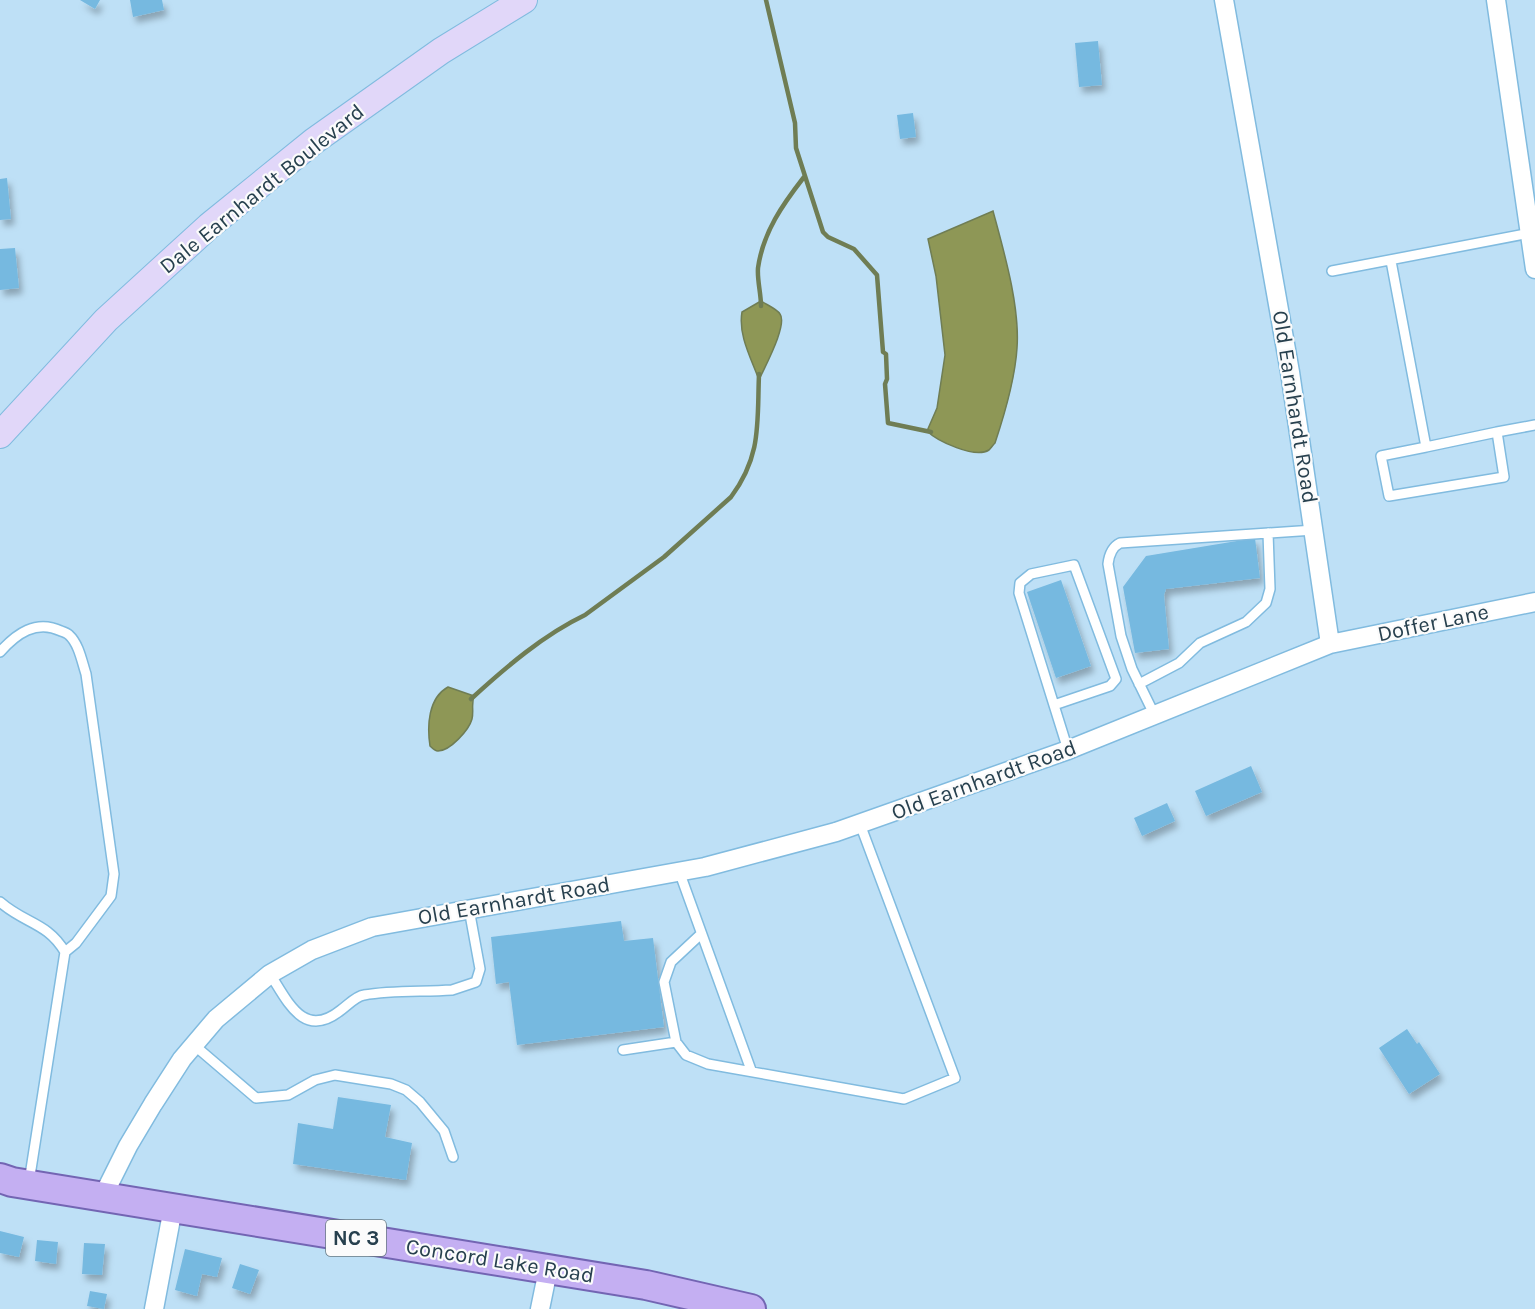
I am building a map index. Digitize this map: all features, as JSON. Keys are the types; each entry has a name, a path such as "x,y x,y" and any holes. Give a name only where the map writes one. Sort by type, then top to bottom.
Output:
{"main road":[{"name":"Dale Earnhardt Boulevard","path":"0,435 106,320 209,226 314,141 441,51 524,0"},
{"name":"Concord Lake Road","path":"0,1178 103,1197 646,1285 751,1309"}],"street":[{"name":"Old Earnhardt Road","path":"103,1197 128,1146 182,1059 216,1019 270,974 312,950 372,927 727,861 860,824 1068,750 1330,644 1290,372 1224,0"},
{"path":"1496,0 1532,233 1535,269"},
{"name":"Doffer Lane","path":"1330,644 1535,602"},
{"path":"154,1309 173,1208"},
{"path":"540,1309 548,1270"}],"lane":[{"path":"1332,271 1532,233"},
{"path":"1391,261 1426,447"},
{"path":"1497,432 1504,477 1389,496 1381,456 1535,424"},
{"path":"1155,716 1132,669 1121,636 1108,564 1115,545 1314,530"},
{"path":"1139,684 1179,663 1200,643 1246,622 1266,603 1270,590 1268,533"},
{"path":"1054,705 1110,686 1116,679 1074,566 1030,574 1020,583 1019,593 1068,750"},
{"path":"0,652 14,636 34,626 52,627 69,635 80,652 86,674 114,874 111,896 76,944 65,952"},
{"path":"701,934 671,962 664,982 676,1042 686,1055 708,1064 904,1099 955,1078 860,824"},
{"path":"679,871 751,1070"},
{"path":"0,902 13,913 47,930 57,939 65,952 28,1184"},
{"path":"270,974 300,1016 315,1022 330,1019 361,995 452,990 462,987 476,982 480,969 470,909"},
{"path":"623,1050 676,1042"},
{"path":"194,1045 256,1098 288,1095 315,1080 335,1075 391,1084 406,1090 420,1102 444,1131 453,1157"}],"shaded area":[{"path":"993,211 1014,297 1017,348 1012,384 995,443 989,450 975,452 947,444 927,431 937,408 945,355 936,276 928,239"},
{"path":"761,301 779,312 782,320 778,337 759,380 746,346 741,321 742,312"},
{"path":"448,687 474,696 473,716 467,729 458,739 448,748 437,751 430,746 430,713 436,698"}],"building":[{"path":"80,0 100,0 95,9"},
{"path":"130,0 162,0 164,10 133,17"},
{"path":"1098,41 1102,85 1079,87 1075,43"},
{"path":"913,113 916,137 900,139 897,115"},
{"path":"7,178 11,219 0,220 0,179"},
{"path":"15,248 19,288 0,290 0,249"},
{"path":"1255,538 1260,578 1166,589 1164,595 1169,649 1135,653 1123,587 1146,556"},
{"path":"1061,580 1091,666 1056,678 1027,592"},
{"path":"1251,766 1262,792 1206,816 1195,791"},
{"path":"1167,803 1175,821 1142,836 1134,818"},
{"path":"621,921 624,941 653,938 664,1027 517,1045 509,982 496,984 491,937"},
{"path":"1407,1029 1417,1044 1419,1042 1440,1074 1409,1094 1379,1048"},
{"path":"338,1097 391,1105 385,1137 412,1143 406,1180 293,1164 298,1123 333,1129"},
{"path":"0,1231 24,1237 19,1257 0,1253"},
{"path":"37,1240 58,1242 56,1264 35,1261"},
{"path":"84,1243 105,1244 102,1275 82,1274"},
{"path":"185,1249 222,1258 217,1277 202,1274 197,1296 175,1290"},
{"path":"240,1264 259,1270 250,1294 232,1288"},
{"path":"90,1291 107,1294 104,1309 87,1306"}],"waterway":[{"path":"766,0 795,123 796,148 823,232 828,237 854,249 877,275 883,352 886,354 887,379 885,384 888,423 931,432"},
{"path":"761,306 758,268 764,242 782,208 804,177"},
{"path":"471,699 539,642 585,615 664,557 731,497 741,482 753,453 756,438 759,374"}]}
